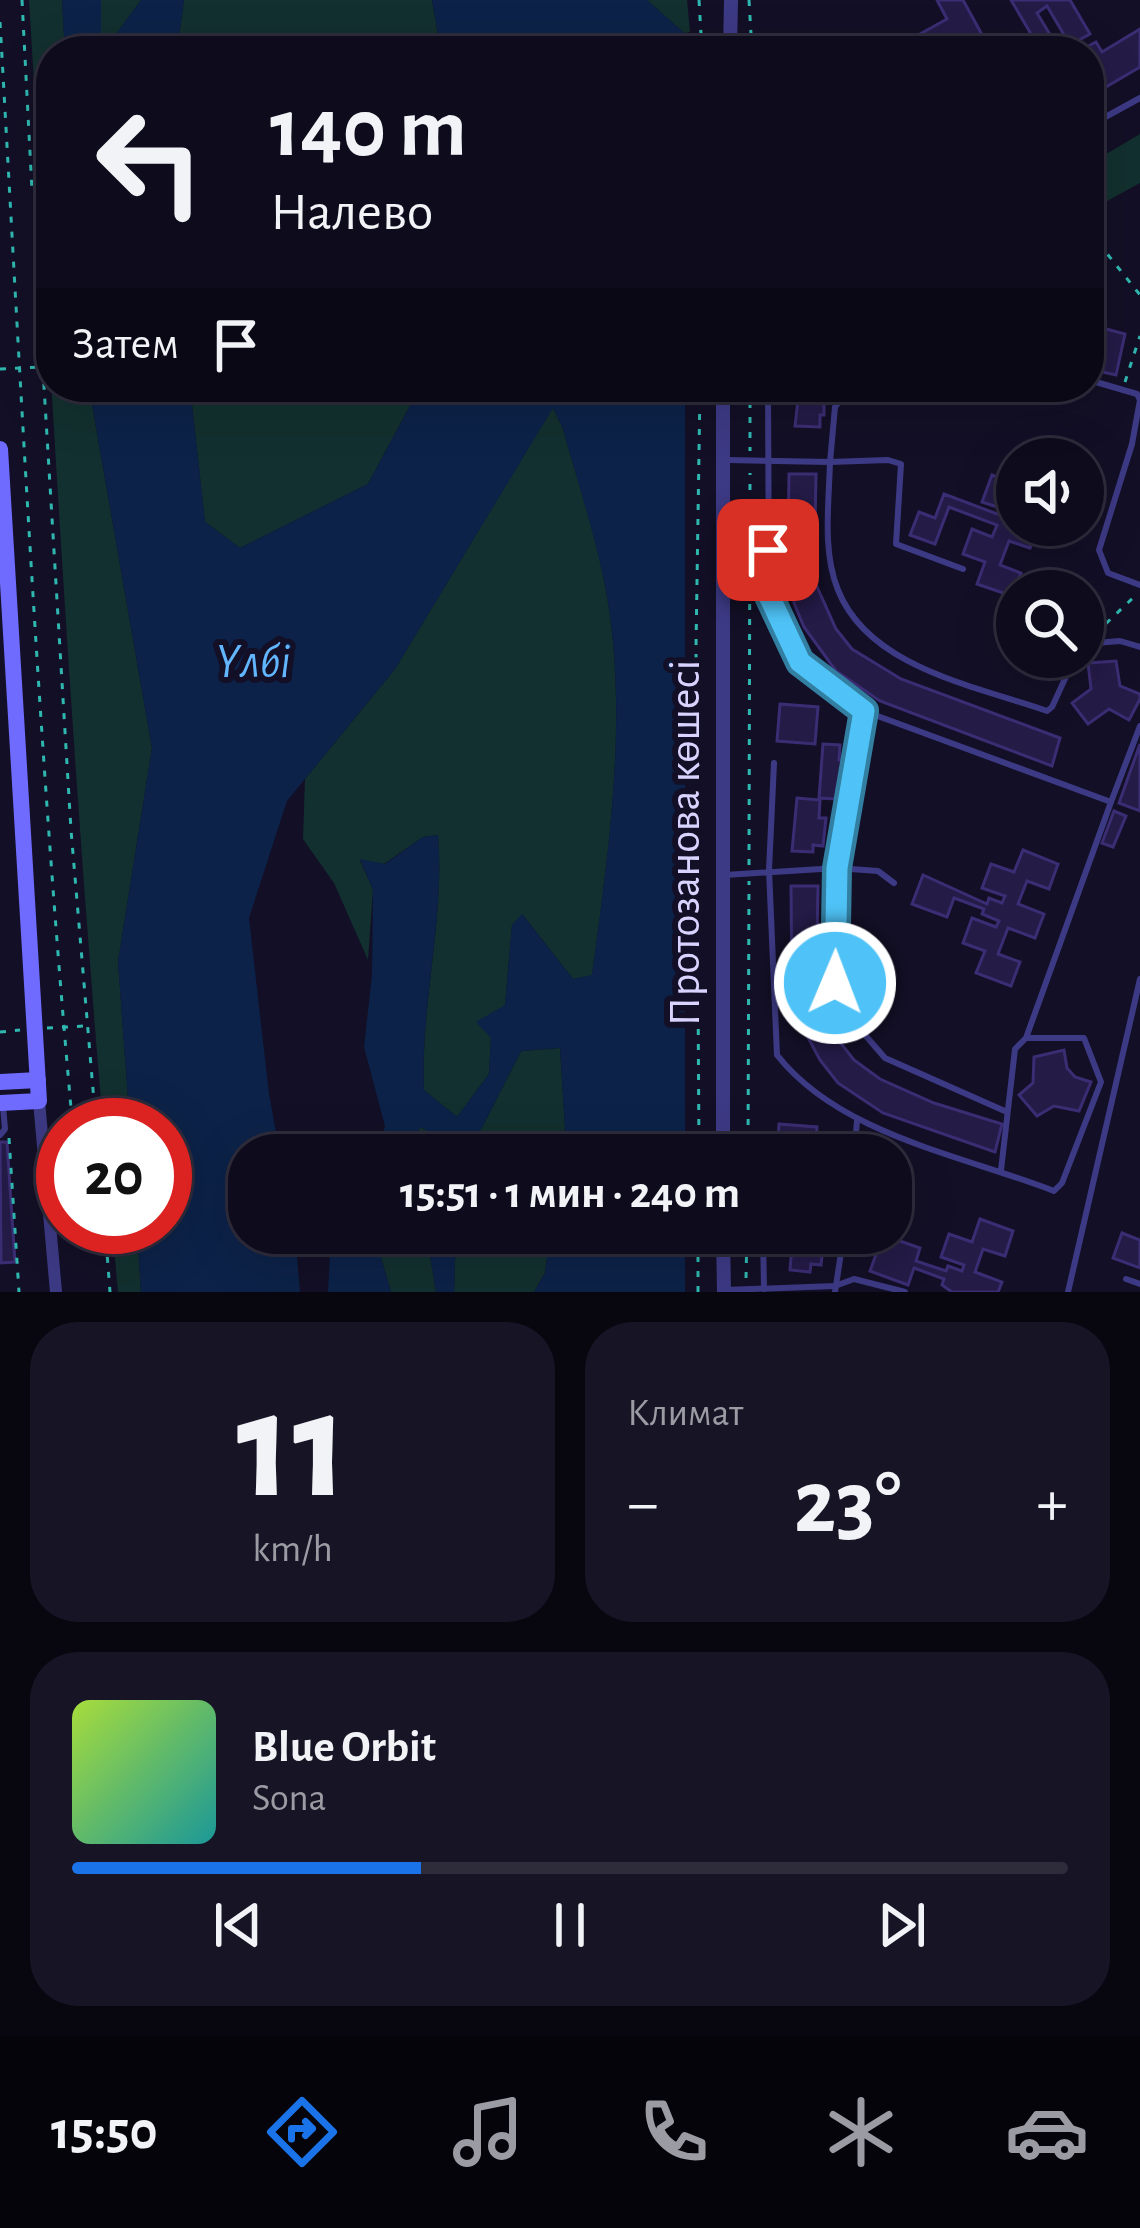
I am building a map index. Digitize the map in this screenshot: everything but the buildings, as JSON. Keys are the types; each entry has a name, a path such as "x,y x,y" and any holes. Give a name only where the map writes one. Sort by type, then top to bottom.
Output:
{"main road":[{"path":"0,449 9,745 39,1098"},
{"path":"0,1082 38,1081"},
{"path":"1,1102 36,1101"}],"street":[{"path":"730,36 731,0"},
{"name":"Протозанова көшесі","path":"723,402 723,1134"},
{"path":"53,1254 56,1292"},
{"path":"723,1254 724,1291"}],"lane":[{"path":"1104,118 1140,98"},
{"path":"1104,384 1137,394 1140,400 1132,444 1099,550 1108,573 1140,588"},
{"path":"768,402 769,596 800,662 864,711 1111,802"},
{"path":"839,402 830,462 828,539 838,591 874,641 932,671 1047,710 1065,678"},
{"path":"722,460 889,460 901,464 896,544 963,569"},
{"path":"1104,642 1140,647"},
{"path":"864,711 837,868 835,983 845,1012 885,1058 1007,1112"},
{"path":"1001,1170 1010,1062 1026,1038 1140,726"},
{"path":"774,763 769,870 777,1055 796,1079 857,1121 1054,1191 1101,1082 1084,1038 1026,1038"},
{"path":"721,876 837,868 878,871 894,883"},
{"path":"1068,1292 1140,979"},
{"path":"1,1102 2,1133"},
{"path":"856,1134 857,1121"},
{"path":"763,1254 764,1291"},
{"path":"835,1289 841,1254"},
{"path":"1126,1279 1140,1284"},
{"path":"724,1291 835,1289 865,1280 905,1292"}],"path":[{"path":"22,0 32,191 36,194"},
{"path":"699,0 700,36"},
{"path":"749,0 751,36"},
{"path":"0,22 40,740 70,1098"},
{"path":"1104,250 1140,295"},
{"path":"1122,389 1140,337"},
{"path":"0,369 36,367"},
{"path":"45,402 71,830 93,1098"},
{"path":"699,1134 700,402"},
{"path":"748,1134 750,402"},
{"path":"1104,624 1140,588"},
{"path":"64,1027 87,1026"},
{"path":"2,1133 9,1136 19,1292"},
{"path":"107,1254 110,1292"},
{"path":"698,1254 698,1292"},
{"path":"746,1290 747,1254"}],"green space":[{"path":"29,0 62,0 64,36 36,36 36,116"},
{"path":"101,0 141,0 116,36 101,34"},
{"path":"184,0 432,0 438,36 179,36"},
{"path":"647,0 687,0 690,32 684,33"},
{"path":"1140,134 1140,183 1104,203 1104,155"},
{"path":"52,402 92,402 152,748 118,962 128,1098 101,1098"},
{"path":"192,402 412,402 368,484 240,548 205,522"},
{"path":"553,407 590,523 612,629 614,778 592,976 573,979 523,915 512,926 505,1005 491,1038 489,1074 457,1117 424,1090 438,835 423,837 384,864 360,860 373,890 368,960 334,883 303,839 305,779 395,669"},
{"path":"560,1048 564,1134 479,1134 521,1051"},
{"path":"114,1254 139,1254 141,1292 118,1292"},
{"path":"380,1254 430,1254 436,1292 391,1292"},
{"path":"455,1254 547,1254 545,1273 534,1292 454,1292"}],"water":[{"path":"62,0 101,0 100,36 64,36"},
{"path":"141,0 184,0 179,36 117,33"},
{"path":"432,0 647,0 684,33 684,36 438,36"},
{"name":"Үлбі","path":"92,402 192,402 205,522 240,548 368,484 412,402 685,402 685,1134 564,1134 560,1048 521,1051 479,1134 435,1134 420,1127 417,1134 383,1134 385,1126 364,1047 372,975 373,890 360,859 385,864 423,837 438,835 439,867 424,1090 457,1117 489,1074 491,1038 476,1022 505,1005 512,925 522,914 573,979 592,975 614,778 612,628 600,561 553,408 395,669 287,801 249,918 276,1134 228,1134 228,1254 297,1254 300,1292 141,1292 139,1254 192,1254 192,1098 128,1098 118,962 152,748"},
{"path":"330,1254 380,1254 391,1292 328,1292"},
{"path":"430,1254 455,1254 454,1292 436,1292"},
{"path":"547,1254 685,1254 685,1292 534,1292 545,1273"}],"route":[{"path":"768,550 769,596 800,662 864,711 837,868 835,983"}]}
